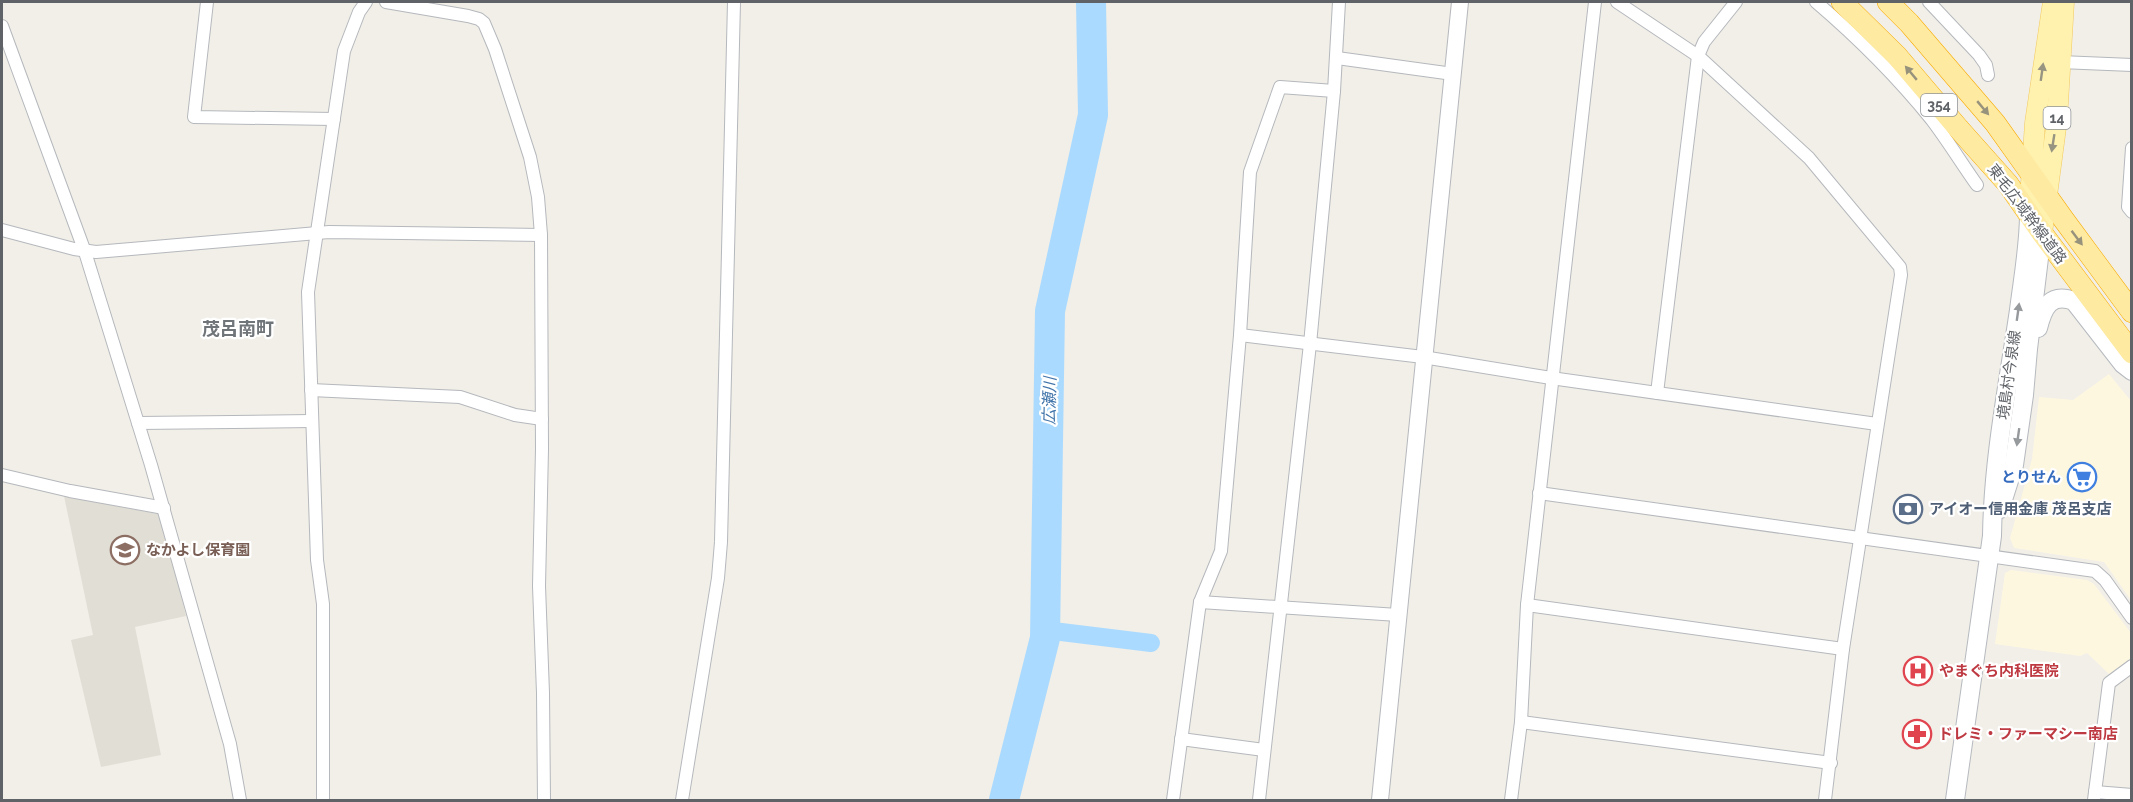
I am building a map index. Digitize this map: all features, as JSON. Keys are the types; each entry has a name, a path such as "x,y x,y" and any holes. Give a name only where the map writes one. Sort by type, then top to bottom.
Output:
{"highway":[{"name":"東毛広域幹線道路","path":"1842,2 1897,56 2008,184 2132,353"},
{"name":"東毛広域幹線道路","path":"1888,2 1909,22 1995,123 2132,312"}],"main road":[{"name":"14","path":"2030,214 2035,123 2053,2"},
{"name":"14","path":"2042,233 2057,120 2064,2"},
{"name":"境島村今泉線","path":"1992,536 1992,504 1998,453 2030,214"},
{"name":"境島村今泉線","path":"1955,801 1992,536 2014,465 2025,395 2028,349 2042,233"},
{"path":"2025,395 2042,312 2048,304 2059,298 2066,298 2079,305 2123,363 2132,371"}],"street":[{"path":"207,2 194,117 334,119"},
{"path":"323,801 323,604 316,560 308,292 344,51 359,12 366,2"},
{"path":"386,2 468,16 484,23 495,49 530,157 538,197 541,235 542,419 539,586 544,801"},
{"path":"682,801 718,578 721,542 734,2"},
{"path":"1259,801 1311,344 1337,58 1339,2"},
{"path":"1380,801 1460,2"},
{"path":"1511,801 1521,722 1527,605 1595,2"},
{"path":"1617,2 1698,56 1809,158 1900,267 1901,275 1877,424 1862,538 1843,649 1826,801"},
{"path":"1657,393 1698,56 1704,42 1736,2"},
{"path":"1816,2 1841,23 1933,121 1977,185"},
{"path":"1929,2 1979,55 1986,64 1988,75"},
{"path":"2,26 86,252 164,508 230,744 240,801"},
{"path":"1337,58 1453,74"},
{"path":"2061,62 2132,65"},
{"path":"1173,801 1200,602 1221,551 1240,335 1250,172 1280,87 1334,91"},
{"path":"1933,121 1959,129"},
{"path":"2132,148 2128,207 2132,212"},
{"path":"2,230 86,252 329,232 541,235"},
{"path":"1240,335 1423,357 1551,378 1877,424"},
{"path":"311,390 460,397 515,415 542,419"},
{"path":"138,423 312,421"},
{"path":"2,475 70,491 164,508"},
{"path":"1539,493 2095,571 2105,580 2132,618"},
{"path":"1200,602 1398,615"},
{"path":"1527,605 1843,649"},
{"path":"2132,666 2109,683 2094,796 2132,795"},
{"path":"1521,722 1831,763"},
{"path":"1181,739 1264,750"}],"shaded area":[{"name":"とりせん","path":"2109,374 2131,401 2131,600 2104,562 2014,548 2010,538 2032,459 2039,397 2073,400"},
{"path":"64,496 158,514 162,519 186,616 135,627 161,755 101,767 71,640 93,635"},
{"path":"2011,570 2087,580 2094,584 2131,633 2131,658 2109,674 2087,653 2080,656 1995,644 2005,573"}],"waterway":[{"name":"広瀬川","path":"1004,800 1045,638 1050,311 1093,115 1091,2"},
{"path":"1045,630 1151,643"}],"place":[{"name":"とりせん","path":"2082,477"},
{"name":"アイオー信用金庫 茂呂支店","path":"1908,509"},
{"name":"なかよし保育園","path":"125,550"},
{"name":"やまぐち内科医院","path":"1918,671"},
{"name":"ドレミ・ファーマシー南店","path":"1917,734"}],"district":[{"name":"茂呂南町","path":"238,329"}]}
